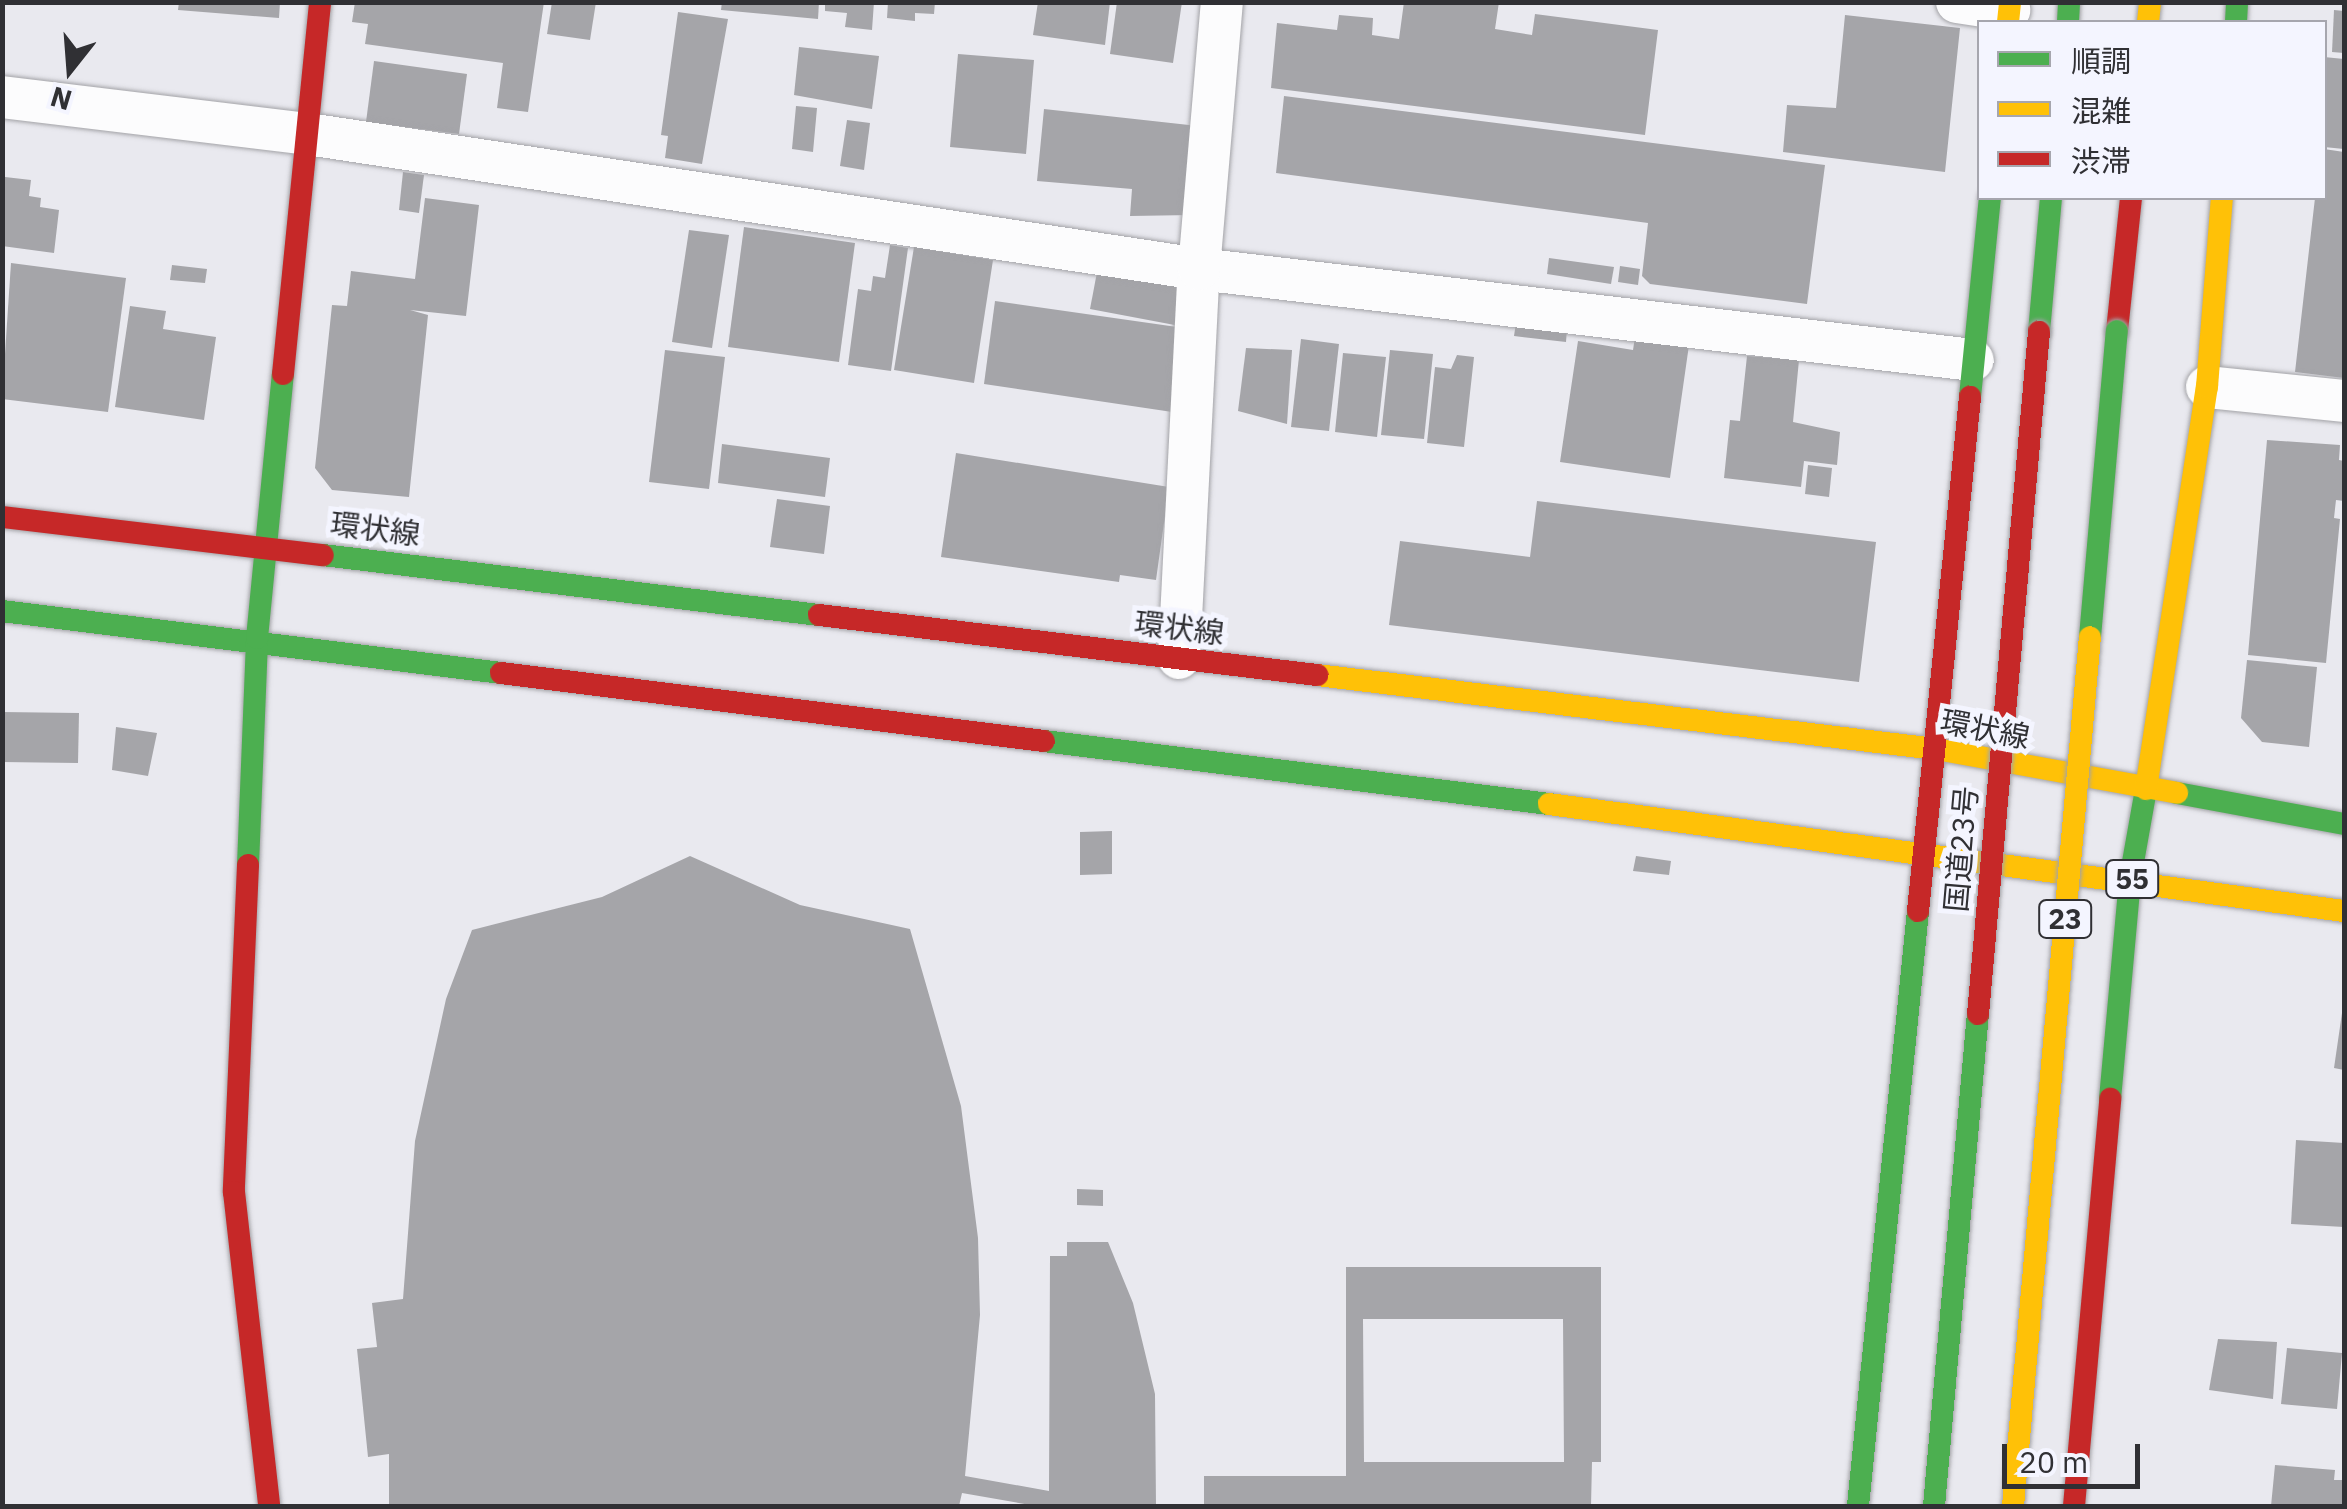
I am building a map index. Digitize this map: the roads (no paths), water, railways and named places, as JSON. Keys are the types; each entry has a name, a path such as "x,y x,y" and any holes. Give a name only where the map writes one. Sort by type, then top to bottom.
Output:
{"main road":[{"path":"269,1506 234,1192 257,638 320,2"},
{"path":"1857,1503 1920,850 1936,749 1990,200"},
{"name":"国道23号","path":"1934,1506 2052,200"},
{"name":"23","path":"2014,1506 2130,200"},
{"path":"2074,1506 2130,879 2208,387 2222,200"},
{"name":"環状線","path":"2,516 1936,749 2344,824"},
{"path":"2,611 257,638 1920,850"},
{"name":"55","path":"1920,850 2344,910"}],"street":[{"path":"1178,658 1199,269 1222,2"},
{"path":"1956,2 2009,12"},
{"path":"2,97 308,134 1199,269 1973,360"},
{"path":"2208,387 2344,401"}]}
